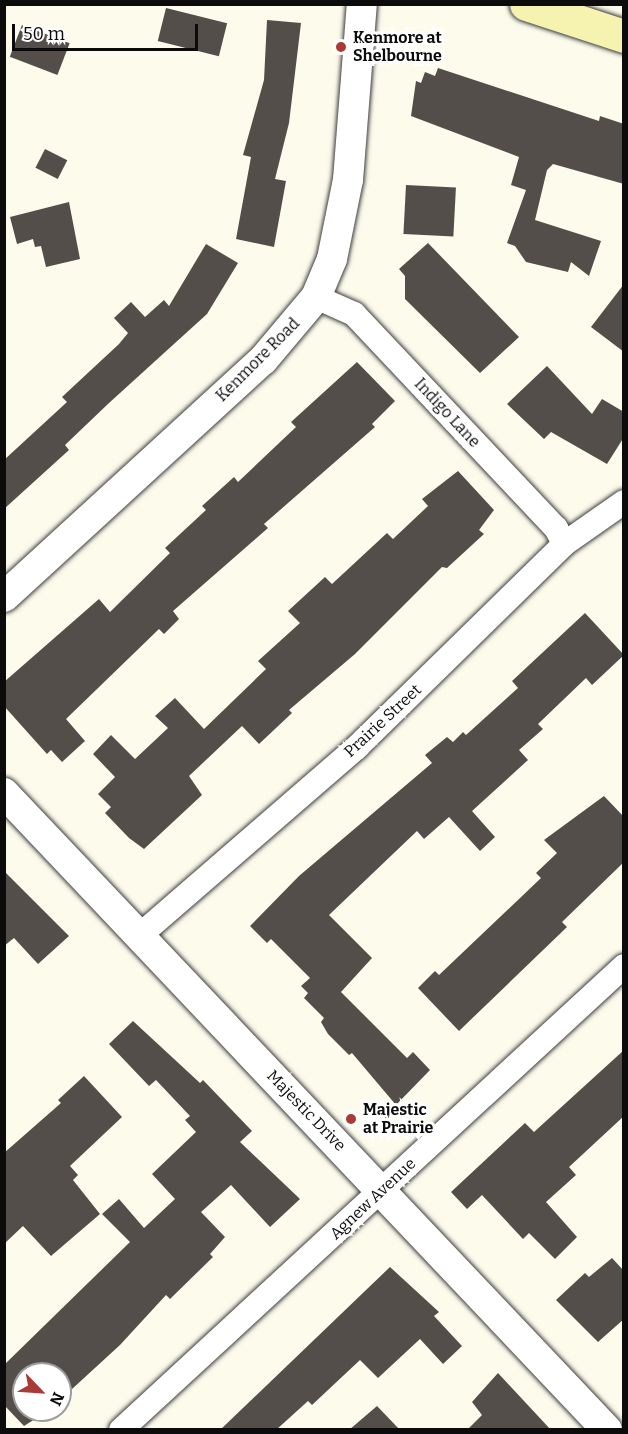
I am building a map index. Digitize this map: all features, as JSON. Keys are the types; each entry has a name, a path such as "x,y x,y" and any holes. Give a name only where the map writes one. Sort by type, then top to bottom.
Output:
{"main road":[{"path":"526,4 624,36"}],"street":[{"name":"Kenmore Road","path":"4,597 263,360 316,297 332,259 348,180 362,4"},
{"name":"Indigo Lane","path":"316,297 354,314 556,528 564,544"},
{"name":"Prairie Street","path":"140,936 357,747 564,544 624,502"},
{"name":"Majestic Drive","path":"4,793 607,1430"},
{"name":"Agnew Avenue","path":"122,1430 624,966"}],"building":[{"path":"166,8 227,23 219,56 158,41"},
{"path":"267,20 301,23 289,123 275,179 286,181 274,247 236,239 251,157 243,155 264,80"},
{"path":"22,25 70,43 57,75 10,57"},
{"path":"438,68 599,121 600,116 624,124 624,184 553,164 547,170 535,220 601,241 589,276 571,262 568,272 526,262 515,246 507,243 526,190 511,185 519,157 411,116 416,81 421,83 425,72 435,76"},
{"path":"45,149 67,160 58,179 35,168"},
{"path":"406,185 456,188 453,237 403,234"},
{"path":"69,202 80,259 46,267 41,246 35,247 33,239 17,244 10,217"},
{"path":"428,243 519,337 480,373 405,299 405,276 399,269"},
{"path":"206,244 238,263 207,314 65,445 69,450 4,509 4,460 67,402 62,397 128,333 114,318 131,302 145,317 164,300 169,306"},
{"path":"624,284 624,352 591,327"},
{"path":"357,362 395,401 372,424 375,427 264,524 268,528 173,611 179,619 164,634 159,629 66,719 85,741 62,762 51,750 47,754 4,706 4,682 99,599 110,612 170,553 165,548 206,510 202,506 234,477 238,482 296,427 291,422"},
{"path":"547,366 592,414 602,399 624,412 624,437 607,464 551,432 544,439 507,404"},
{"path":"458,471 494,510 479,530 484,534 447,568 442,567 355,654 289,710 292,713 259,744 242,726 189,776 202,795 144,849 129,838 105,813 111,807 98,794 115,777 93,754 111,735 135,759 168,728 155,716 175,698 204,729 266,669 258,661 300,623 288,611 325,577 332,584 387,533 393,539 428,506 422,499"},
{"path":"585,613 624,655 592,685 586,678 538,724 543,729 519,750 528,760 472,811 495,837 480,851 449,817 424,839 417,831 329,915 372,958 341,992 407,1058 413,1052 430,1070 396,1105 352,1053 349,1055 328,1034 321,1022 324,1018 304,998 308,993 301,986 310,978 271,939 267,943 250,926 299,876 432,763 425,755 447,737 453,742 463,732 466,735 518,688 512,681"},
{"path":"604,796 624,817 624,862 562,922 567,927 459,1031 418,988 435,971 439,975 541,878 536,873 557,853 544,840"},
{"path":"4,871 69,936 38,964 14,938 4,946"},
{"path":"133,1021 200,1083 203,1080 252,1131 240,1142 300,1199 270,1227 231,1185 201,1212 225,1237 210,1254 213,1257 170,1299 166,1295 120,1345 72,1389 72,1362 12,1362 12,1413 4,1405 4,1365 130,1242 102,1214 119,1199 144,1228 175,1199 152,1174 196,1132 185,1120 190,1116 156,1080 149,1086 109,1044"},
{"path":"624,1050 624,1116 569,1167 576,1175 546,1202 577,1237 555,1259 529,1233 523,1239 482,1195 467,1209 451,1192 525,1123 534,1132"},
{"path":"84,1076 122,1117 70,1166 78,1175 73,1180 100,1214 51,1256 23,1226 4,1244 4,1153 61,1103 58,1100"},
{"path":"612,1258 624,1271 624,1319 598,1342 556,1300 585,1273 589,1277"},
{"path":"390,1267 439,1312 434,1316 462,1346 443,1364 420,1339 378,1378 360,1360 312,1405 308,1401 276,1430 220,1430"},
{"path":"498,1373 551,1430 467,1430 482,1415 472,1402"},
{"path":"377,1406 400,1430 349,1430"}],"place":[{"name":"Kenmore at Shelbourne","path":"341,47"},
{"name":"Majestic at Prairie","path":"351,1119"}]}
